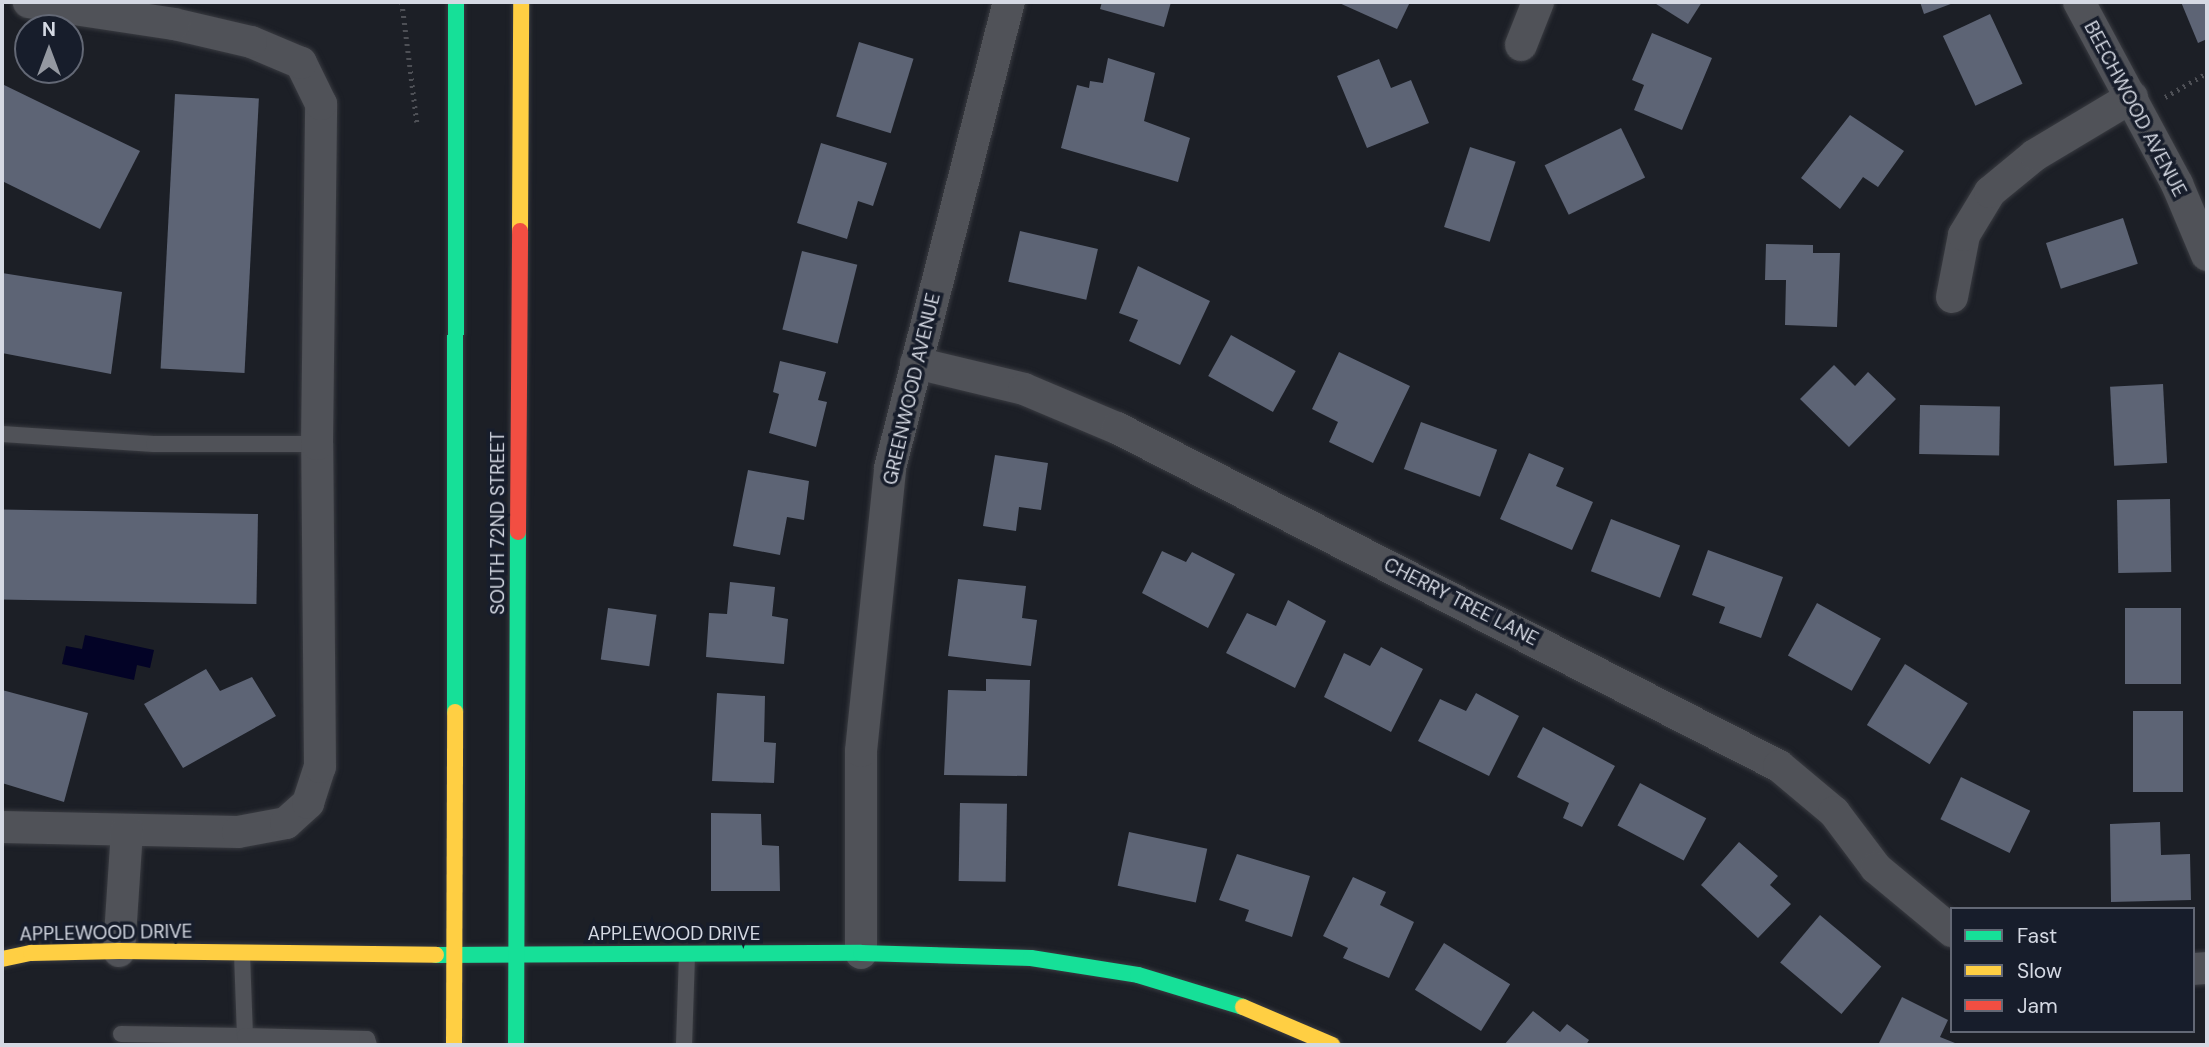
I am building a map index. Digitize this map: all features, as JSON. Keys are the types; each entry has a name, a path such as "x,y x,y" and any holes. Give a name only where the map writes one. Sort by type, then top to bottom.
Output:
{"main road":[{"path":"453,1045 456,2"},
{"name":"SOUTH 72ND STREET","path":"516,1045 521,2"},
{"name":"APPLEWOOD DRIVE","path":"2,960 31,953 119,951 687,956 861,953 1031,958 1138,975 1234,1003 1332,1045"}],"street":[{"path":"2,827 238,832 286,823 308,803 320,767 317,444 321,104 301,63 251,42 174,24 29,2"},
{"name":"GREENWOOD AVENUE","path":"861,953 862,737 890,468 1009,2"},
{"path":"1521,45 1538,2"},
{"name":"BEECHWOOD AVENUE","path":"2078,2 2135,104 2207,255"},
{"path":"1952,297 1964,235 1990,192 2035,155 2135,104"},
{"name":"CHERRY TREE LANE","path":"916,363 1024,389 1117,428 1779,766 1834,812 1876,868 1950,929"},
{"path":"119,951 127,830"}],"lane":[{"path":"2,434 154,444 317,444"},
{"path":"243,953 245,1036"},
{"path":"684,1045 687,956"},
{"path":"121,1034 367,1039 369,1045"}],"path":[{"path":"2135,104 2207,73"}],"water":[{"path":"85,635 154,650 150,668 137,665 134,680 62,664 66,646 82,649"}],"building":[{"path":"1102,2 1171,2 1164,27 1100,9"},
{"path":"1337,2 1410,2 1397,29"},
{"path":"1653,2 1702,2 1688,24"},
{"path":"1920,2 1956,2 1924,14"},
{"path":"2181,2 2207,2 2207,39 2198,43"},
{"path":"1990,14 2023,84 1975,106 1943,36"},
{"path":"1652,33 1712,58 1682,130 1634,110 1644,85 1632,80"},
{"path":"859,42 914,59 891,133 836,117"},
{"path":"1108,58 1155,73 1144,121 1190,138 1178,182 1061,148 1077,85 1089,88 1090,81 1103,83"},
{"path":"1379,59 1391,88 1411,80 1429,123 1367,148 1337,76"},
{"path":"2,84 140,151 100,229 2,181"},
{"path":"175,94 259,98 244,373 161,369"},
{"path":"1850,115 1904,151 1878,187 1863,177 1840,209 1801,178"},
{"path":"1621,128 1645,177 1569,215 1545,165"},
{"path":"821,143 887,163 873,206 858,201 847,239 797,223"},
{"path":"1470,147 1516,162 1490,242 1444,227"},
{"path":"2123,218 2138,264 2061,289 2046,243"},
{"path":"1020,231 1098,249 1086,300 1008,282"},
{"path":"1766,244 1813,245 1813,253 1840,253 1837,327 1785,325 1786,280 1765,280"},
{"path":"802,251 857,265 838,343 782,330"},
{"path":"1138,266 1210,301 1180,365 1129,341 1138,320 1119,313"},
{"path":"2,273 122,292 111,374 2,353"},
{"path":"1231,335 1296,371 1273,412 1208,376"},
{"path":"1339,352 1410,386 1373,463 1329,442 1338,422 1312,409"},
{"path":"780,361 826,372 818,400 827,402 816,447 769,433 779,394 773,392"},
{"path":"1834,365 1855,386 1868,372 1896,399 1849,447 1800,399"},
{"path":"2163,384 2167,463 2114,466 2110,387"},
{"path":"1920,405 2000,406 1999,455 1919,454"},
{"path":"1421,422 1497,450 1480,497 1404,469"},
{"path":"1529,453 1564,468 1556,486 1593,502 1572,550 1500,519"},
{"path":"995,455 1048,463 1041,510 1019,507 1016,531 983,526"},
{"path":"748,470 809,481 804,520 787,517 780,555 733,546"},
{"path":"2170,499 2171,572 2118,573 2117,500"},
{"path":"2,510 258,514 256,604 2,600"},
{"path":"1611,519 1680,546 1660,598 1591,571"},
{"path":"1708,550 1783,577 1761,638 1719,623 1725,607 1692,595"},
{"path":"1162,551 1186,562 1192,552 1235,574 1208,628 1142,593"},
{"path":"958,579 1026,586 1022,618 1037,620 1031,666 948,656"},
{"path":"730,582 775,587 772,616 788,619 784,664 706,657 709,613 727,614"},
{"path":"1288,600 1326,621 1295,688 1226,653 1247,613 1276,626"},
{"path":"1817,603 1881,638 1852,691 1788,655"},
{"path":"608,608 657,615 649,666 601,659"},
{"path":"2125,608 2181,608 2181,684 2125,684"},
{"path":"1381,647 1423,669 1391,732 1324,697 1344,653 1370,666"},
{"path":"1905,664 1968,703 1930,764 1867,725"},
{"path":"206,669 220,691 252,677 276,716 183,768 144,704"},
{"path":"986,679 1030,680 1027,776 944,775 948,690 986,691"},
{"path":"2,690 88,713 64,802 2,783"},
{"path":"717,693 765,696 764,742 776,743 774,783 712,781"},
{"path":"1476,693 1519,716 1489,776 1418,741 1440,699 1466,711"},
{"path":"2133,711 2183,711 2183,792 2133,792"},
{"path":"1543,727 1615,766 1582,827 1563,818 1569,803 1517,777"},
{"path":"1961,777 2030,811 2010,853 1940,819"},
{"path":"1640,783 1706,818 1684,861 1617,825"},
{"path":"960,803 1007,804 1006,882 959,881"},
{"path":"711,813 761,814 762,845 779,846 780,891 711,891"},
{"path":"2160,822 2161,855 2190,854 2191,900 2111,902 2110,824"},
{"path":"1129,832 1207,849 1196,902 1118,886"},
{"path":"1739,842 1778,876 1770,885 1791,904 1758,938 1701,885"},
{"path":"1237,854 1310,876 1292,937 1245,921 1249,910 1219,900"},
{"path":"1353,877 1386,892 1380,905 1414,922 1389,978 1343,958 1348,948 1323,936"},
{"path":"1820,915 1881,966 1841,1014 1780,962"},
{"path":"1444,943 1510,984 1481,1031 1415,990"},
{"path":"1902,997 1948,1020 1940,1037 1960,1045 1878,1045"},
{"path":"1533,1011 1560,1032 1567,1024 1589,1040 1586,1045 1504,1045"}],"traffic: fast":[{"path":"455,712 456,2"},
{"path":"516,1045 518,532"},
{"path":"436,955 861,953 1031,958 1138,975 1243,1007"}],"traffic: slow":[{"path":"520,231 521,2"},
{"path":"454,1045 455,712"},
{"path":"2,959 31,953 119,951 436,955"},
{"path":"1243,1007 1332,1045"}],"traffic: jam":[{"path":"518,532 520,231"}]}
